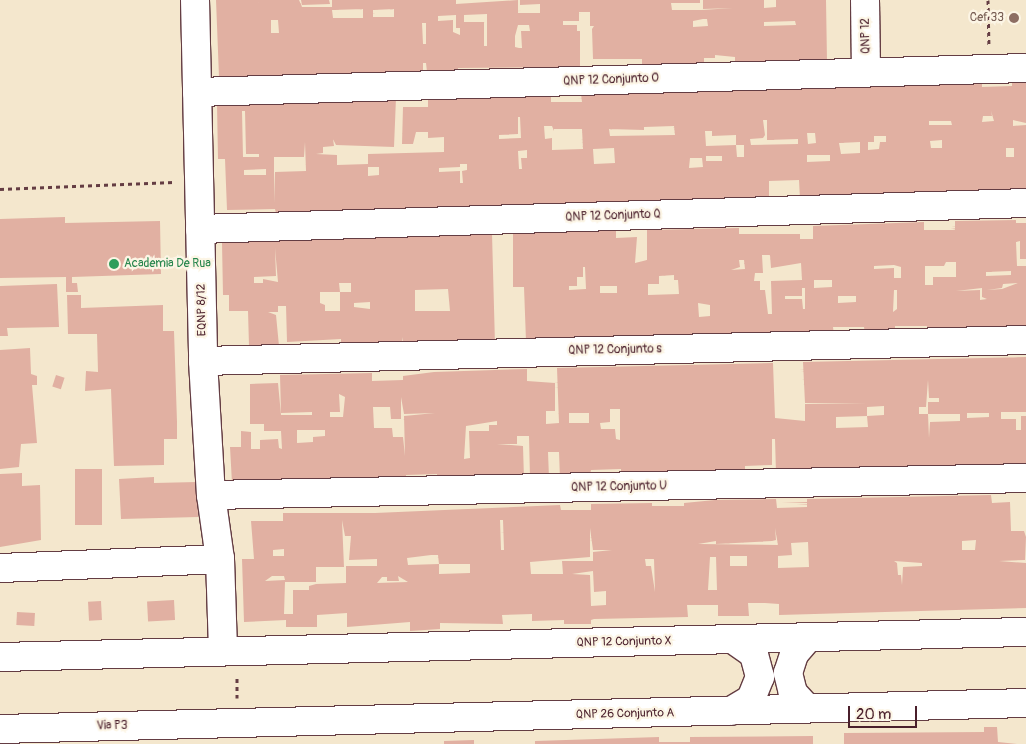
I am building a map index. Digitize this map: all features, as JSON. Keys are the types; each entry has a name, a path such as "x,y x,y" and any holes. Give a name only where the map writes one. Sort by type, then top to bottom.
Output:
{"street":[{"name":"EQNP 8/12","path":"195,0 198,181 204,361 212,495 230,651"},
{"name":"QNP 12","path":"865,0 866,72"},
{"name":"QNP 12 Conjunto O","path":"197,92 1026,68"},
{"name":"QNP 12 Conjunto Q","path":"200,229 1026,203"},
{"name":"QNP 12 Conjunto s","path":"204,361 1026,340"},
{"name":"QNP 12 Conjunto U","path":"212,495 1026,478"},
{"path":"0,568 220,560"},
{"name":"QNP 12 Conjunto X","path":"230,651 807,639 1026,632"},
{"path":"807,639 794,654 788,673 793,693 807,708"},
{"path":"730,711 751,699 760,676 754,654 734,640"},
{"path":"0,657 230,651"},
{"name":"QNP 26 Conjunto A","path":"228,731 807,708 1026,703"},
{"name":"Via P3","path":"0,729 228,731"}],"path":[{"path":"988,0 989,69"},
{"path":"0,188 198,181"},
{"path":"228,731 230,651"}],"building":[{"path":"216,0 299,0 302,7 332,7 332,0 456,0 456,4 518,0 518,13 540,13 540,4 520,5 520,0 700,0 700,3 671,3 672,10 702,10 733,8 703,9 703,0 764,0 764,8 776,7 776,0 826,0 827,61 735,64 735,57 715,55 715,58 704,58 704,65 642,66 642,59 593,59 592,29 594,26 590,26 590,12 579,12 579,21 563,21 563,25 577,25 577,31 580,31 580,67 458,68 458,71 427,72 426,63 423,63 423,72 219,77","holes":["363,9 363,18 333,18 332,10","394,9 394,17 373,17 373,10","487,14 487,46 484,46 484,22 464,22 464,15","456,15 456,28 460,28 460,35 453,32 453,20 438,21 438,16","707,19 708,26 693,27 693,21","271,20 278,20 279,33 271,33","795,21 796,25 764,26 764,22","422,23 426,23 426,44 423,44","518,25 529,25 530,31 521,31 522,48 515,47"]},
{"path":"301,0 329,0 330,4 302,5"},
{"path":"1012,83 1026,83 1026,123 1013,120 1013,126 1026,125 1026,193 923,195 923,192 800,199 799,180 769,181 769,199 276,213 275,209 227,210 225,159 218,159 217,104 396,98 394,147 336,145 333,139 334,146 323,147 323,153 316,154 337,155 337,165 368,164 368,154 444,152 444,137 428,138 428,132 416,132 413,144 402,144 403,107 428,107 428,99 551,95 551,102 582,102 581,94 982,84 982,87 1012,86","holes":["242,111 245,111 246,154 259,154 259,157 243,157","991,111 994,121 982,122 983,116 992,116","518,117 520,117 521,138 499,139 499,135 518,134","763,120 767,120 767,140 798,139 798,144 751,145 750,139 763,138 765,135","929,121 951,121 952,125 929,125","544,126 552,126 554,131 554,129 582,129 583,149 552,150 552,138 545,139","674,126 675,135 610,136 609,129 644,130 644,127","705,131 712,131 712,136 736,135 736,145 706,146","807,133 815,133 816,143 808,144","874,136 886,136 886,142 880,142 879,149 868,150 868,142 874,142","942,140 942,148 931,148 930,141","305,142 306,171 275,172 274,203 274,157 304,157","860,142 860,153 841,154 839,143","736,145 744,145 744,157 737,157","614,148 615,163 594,164 593,149","1006,148 1014,148 1014,157 1006,157","527,150 527,158 521,158 522,169 519,169 518,151","807,155 830,155 830,161 807,162","706,156 722,156 722,161 706,161","690,158 702,158 703,167 689,168","460,164 467,164 467,170 462,171 463,183 460,183 460,171 439,172 439,168 460,167","368,167 379,167 379,175 368,176","266,169 266,175 244,175 244,170"]},
{"path":"65,217 65,223 160,221 161,274 72,277 72,283 77,283 78,292 66,292 66,277 0,278 0,219"},
{"path":"1016,220 1016,223 1026,223 1026,259 1020,259 1020,241 1016,242 1017,266 1026,266 1026,330 927,334 927,326 895,326 895,333 865,334 864,327 833,327 834,335 526,341 524,287 513,287 513,233 616,230 616,238 637,237 635,263 647,260 647,230 739,228 739,234 800,234 800,239 813,239 813,226 924,222 924,230 955,230 955,221","holes":["762,255 770,255 771,268 801,263 802,280 771,281 772,314 768,314 765,290 760,290 760,281 754,281 755,273 763,273","739,260 744,260 745,269 731,270 740,267","946,262 956,262 956,277 933,277 933,285 925,285 925,266 944,266","894,265 901,267 901,278 894,278 894,268 874,269 874,266","583,267 585,267 586,289 569,290 569,286 577,286 577,277 583,277","1011,271 1011,275 986,276 986,272","674,275 674,280 678,280 679,294 648,295 648,284 659,284 659,276","814,280 832,280 832,287 814,288","1018,283 1002,289 987,290 1002,288 1003,284","600,286 617,286 617,293 600,293","802,288 805,288 805,309 803,309 802,299 785,299 785,296 802,296","982,288 982,297 987,299 980,300 980,290 956,291","894,290 897,290 897,309 893,312","838,296 856,296 856,302 838,303","698,303 710,305 710,316 699,317"]},
{"path":"492,233 495,344 403,343 402,337 402,345 341,346 341,339 287,342 286,306 278,306 278,312 268,312 276,315 279,346 249,346 248,311 229,311 229,295 223,295 222,243","holes":["275,248 278,282 263,279 263,283 254,283 254,277 276,276","339,283 351,283 351,292 340,292","448,289 450,311 415,311 415,290","320,292 340,292 340,311 325,311 325,305 320,303","370,302 370,309 354,307 354,303"]},
{"path":"57,284 59,327 7,328 8,336 0,336 0,286"},
{"path":"67,295 81,295 81,308 163,305 163,331 174,331 177,422 177,439 164,439 164,465 114,466 111,389 85,391 86,371 98,372 97,334 68,334"},
{"path":"30,348 31,374 37,376 37,385 32,385 37,443 21,444 19,467 0,469 0,350"},
{"path":"1026,357 1026,412 1001,412 1001,419 1016,419 1016,430 1021,430 1021,416 1026,416 1026,467 776,473 775,439 772,439 772,465 745,466 745,475 621,479 621,469 591,470 590,475 560,479 559,452 548,452 549,478 530,478 529,436 517,436 517,444 497,444 523,446 524,479 437,482 437,474 406,475 406,483 232,483 230,447 241,447 241,431 251,432 251,449 260,449 260,440 278,439 279,448 282,449 281,431 264,431 264,424 250,424 250,384 278,383 281,415 312,415 312,412 281,413 280,375 372,373 372,381 403,380 403,376 434,372 527,369 527,381 555,383 555,411 546,411 546,424 559,423 557,368 773,363 775,418 805,421 805,404 867,404 805,403 803,362","holes":["928,380 929,398 939,398 939,402 928,402 928,414 919,414 919,407 926,407","339,394 345,397 343,417 330,417 330,412 340,412","401,397 404,414 435,413 404,416 405,456 403,437 393,437 392,428 374,428 373,407 390,407 391,419 401,419","884,406 884,415 867,416 867,407","610,409 620,409 620,440 616,439 615,429 601,429 600,423 610,422","569,413 589,413 589,423 569,423","967,413 989,413 989,417 967,418","928,414 960,414 960,421 930,422 929,438","867,416 868,427 836,428 836,417","497,421 497,425 489,425 489,431 469,431 470,458 464,459 466,426","297,430 325,430 325,436 313,437 313,442 297,443"]},
{"path":"56,375 65,378 61,389 52,386"},
{"path":"75,469 102,469 102,525 75,525"},
{"path":"22,473 22,486 40,485 41,540 0,547 0,474"},
{"path":"154,477 154,483 197,482 198,517 121,519 119,479"},
{"path":"991,495 992,503 1010,502 1011,531 1024,531 1026,537 1025,560 999,561 1026,563 1026,608 779,615 779,604 748,603 749,616 718,616 718,605 687,605 688,617 594,619 591,620 591,624 564,624 564,620 532,621 532,614 502,615 503,624 440,623 440,629 410,631 410,622 347,627 347,613 317,615 317,627 286,627 286,620 244,622 242,559 254,559 251,521 283,521 283,513 375,513 560,505 561,510 591,510 591,504 652,503 652,506 684,506 684,503 715,500 776,499 777,508 807,507 807,499","holes":["342,520 345,536 351,536 349,560 377,559 377,566 346,566 346,583 316,584 309,586 309,590 293,590 293,614 284,614 285,582 316,582 316,567 344,567","500,520 503,520 504,550 501,550","590,528 593,550 612,550 593,552 593,561 562,561 563,574 531,574 530,562 590,557","775,528 778,545 698,544 716,541 716,544 776,540","976,540 975,550 962,550 962,541","808,542 809,567 778,568 778,556 792,555 791,543","284,549 284,556 273,556 273,550","438,555 439,564 408,565 407,558","730,556 747,556 747,566 730,566","710,557 716,557 717,590 708,590","645,559 654,559 655,592 651,566 646,566","894,561 922,563 922,566 903,567 902,585 901,575 898,575 897,563","439,564 470,564 470,573 439,574","593,571 594,592 606,591 606,605 591,606 590,575 572,574","272,576 284,576 285,580 265,581","398,576 408,582 377,583 382,577 387,577 387,581 399,581"]},
{"path":"174,600 175,620 148,621 147,601"},
{"path":"101,601 102,620 89,621 88,602"},
{"path":"17,612 35,613 34,626 16,625"},
{"path":"984,727 997,727 998,742 1017,744 844,744 844,733 984,732"},
{"path":"813,736 813,744 535,744 535,741 659,737 659,742 690,742 690,737"},
{"path":"474,740 474,744 444,744 444,741"}],"place":[{"name":"Cef 33","path":"1014,18"},
{"name":"Academia De Rua","path":"114,264"}]}
